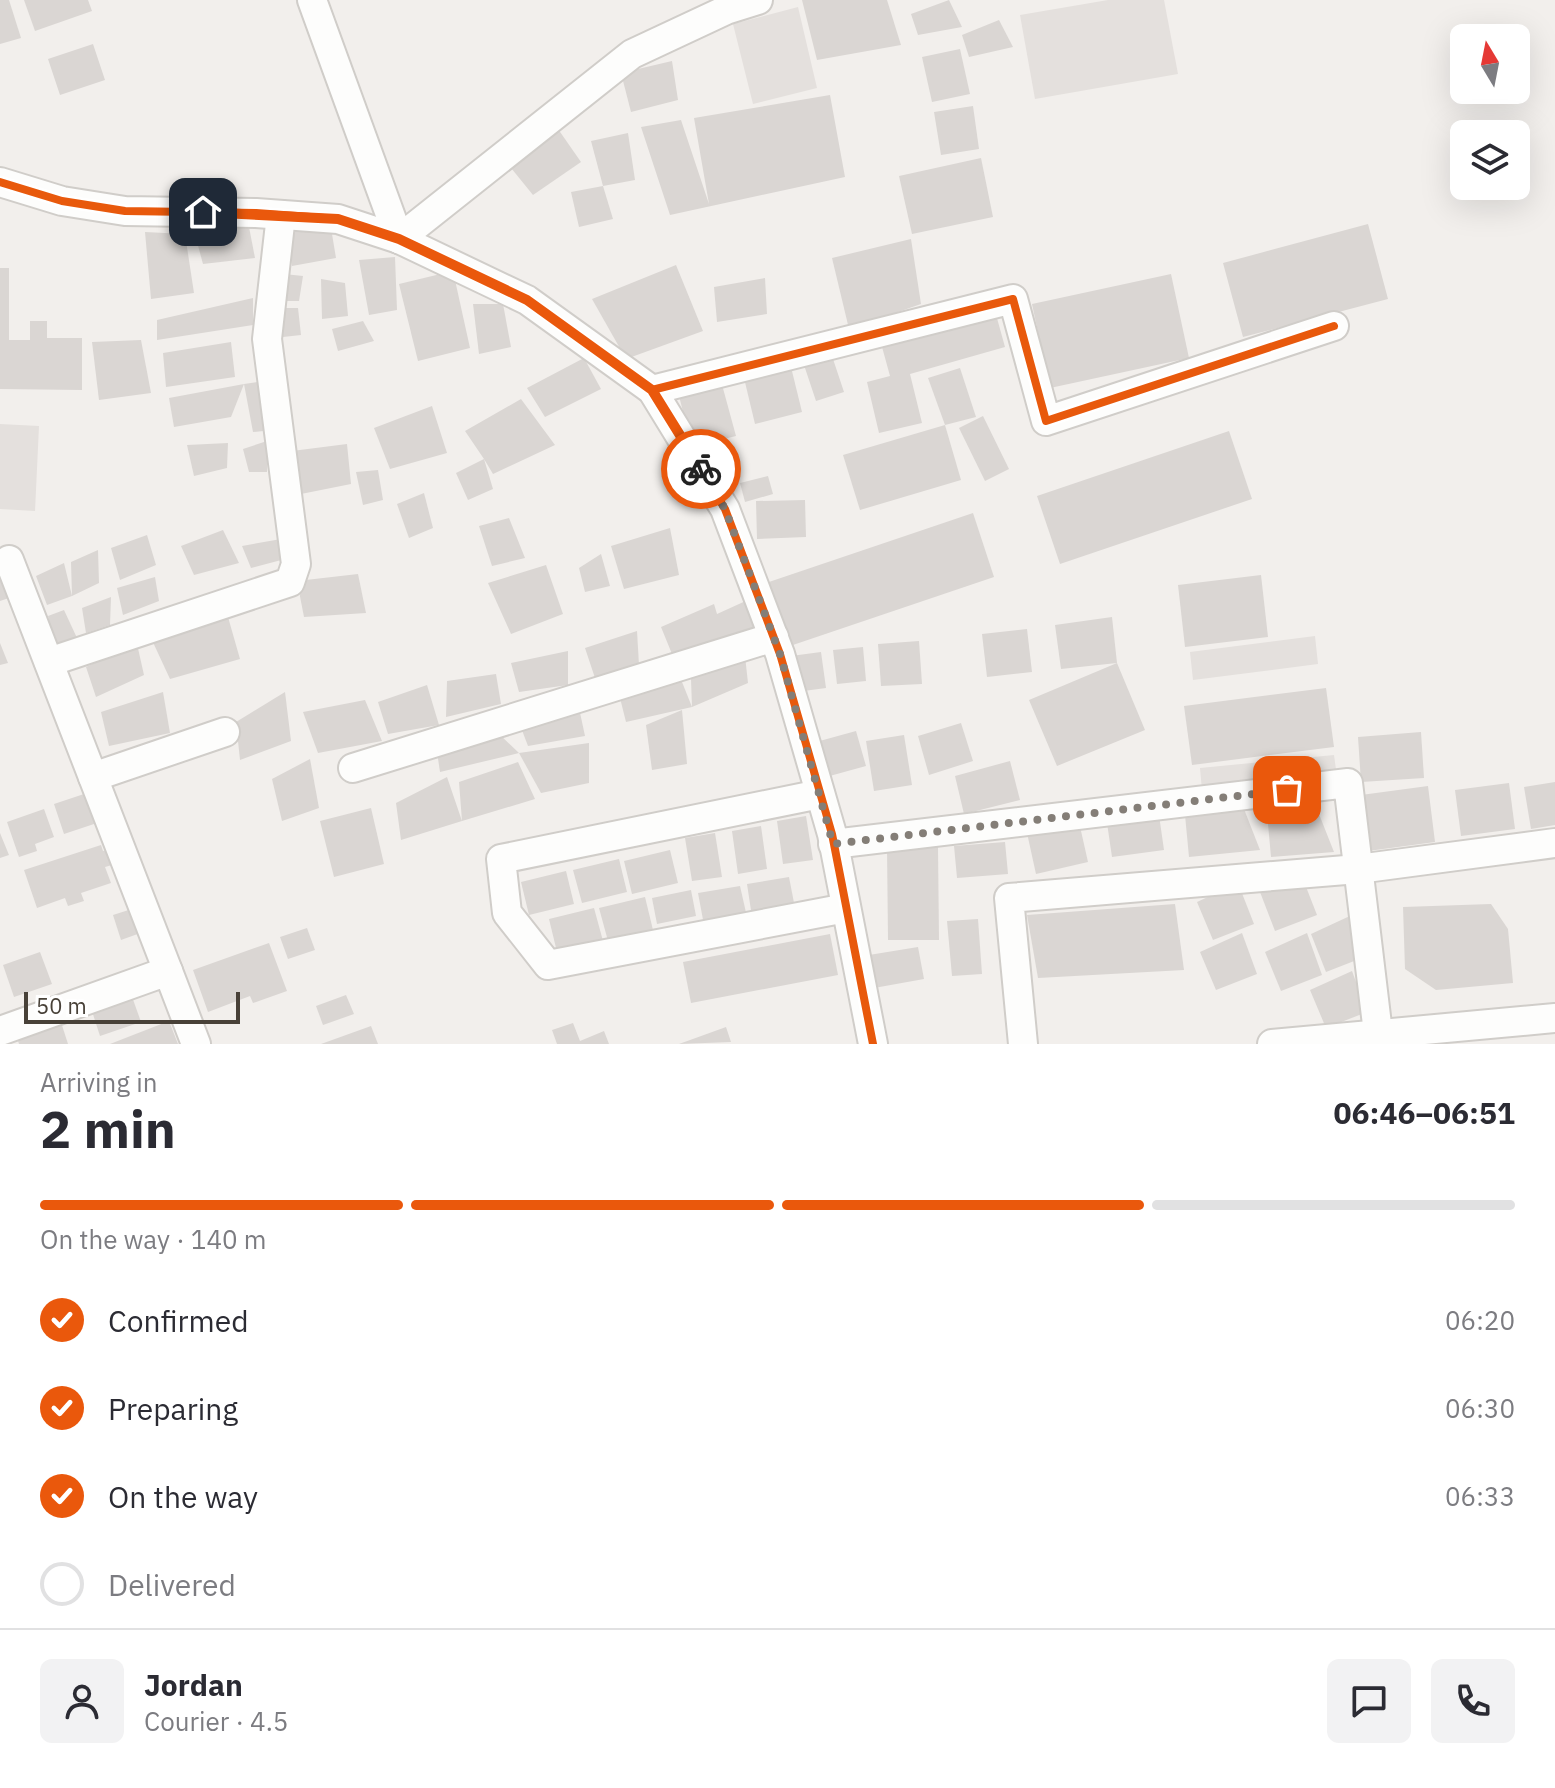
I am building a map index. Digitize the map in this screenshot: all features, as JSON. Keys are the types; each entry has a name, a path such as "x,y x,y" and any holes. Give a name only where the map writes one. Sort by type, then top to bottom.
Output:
{"street":[{"path":"312,0 399,239"},
{"path":"399,239 632,54 726,10 758,0"},
{"path":"0,182 62,201 125,211 338,219 399,239 527,300 652,390 725,509 774,637 833,844 873,1044"},
{"path":"49,662 290,582 296,564 267,339 281,215"},
{"path":"652,390 1013,299 1046,421 1334,326"},
{"path":"9,560 196,1044"},
{"path":"353,768 774,637"},
{"path":"93,777 225,732"},
{"path":"833,844 1348,783 1378,1033"},
{"path":"820,794 501,859 507,913 548,965 846,908"},
{"path":"1023,1044 1009,898 1358,869 1555,843"},
{"path":"0,1031 168,971"},
{"path":"1272,1044 1555,1018"}],"shaded area":[{"path":"1108,0 1164,0 1178,74 1035,99 1020,15"},
{"path":"798,7 817,88 753,104 733,24"},
{"path":"0,424 39,426 35,511 0,509"},
{"path":"1315,636 1318,664 1193,680 1190,652"},
{"path":"1334,755 1337,777 1202,790 1200,768"}],"building":[{"path":"0,0 9,0 21,38 0,44"},
{"path":"24,0 88,0 92,11 35,31"},
{"path":"802,0 887,0 901,45 817,60"},
{"path":"949,0 962,27 918,35 911,14"},
{"path":"999,20 1013,47 969,57 962,35"},
{"path":"93,44 105,80 60,95 48,59"},
{"path":"960,49 970,94 932,102 922,57"},
{"path":"672,61 678,100 631,112 621,73"},
{"path":"830,95 845,177 670,215 641,127 681,120 709,204 694,118"},
{"path":"973,106 979,149 941,155 934,112"},
{"path":"558,129 581,162 533,195 502,157"},
{"path":"628,133 635,180 603,186 591,141"},
{"path":"981,158 993,217 912,234 899,176"},
{"path":"603,186 613,219 579,227 571,192"},
{"path":"1368,224 1388,299 1243,337 1223,263"},
{"path":"193,227 249,227 255,258 203,264"},
{"path":"331,228 336,258 292,266 287,233"},
{"path":"145,232 185,234 194,293 151,299"},
{"path":"911,239 921,304 849,329 832,258"},
{"path":"395,257 397,310 369,315 359,260"},
{"path":"676,265 703,331 626,359 592,299"},
{"path":"0,268 9,268 9,340 30,340 30,321 47,321 47,338 82,338 82,390 0,389"},
{"path":"453,271 470,348 418,361 399,284"},
{"path":"284,274 303,276 299,301 282,301"},
{"path":"1171,274 1189,358 1050,388 1032,304"},
{"path":"765,278 767,314 717,322 714,287"},
{"path":"321,279 345,283 348,316 322,319"},
{"path":"990,293 1005,347 910,374 922,423 879,433 867,382 890,376 876,325"},
{"path":"253,298 253,325 157,340 157,320"},
{"path":"473,304 503,304 511,347 479,354"},
{"path":"280,308 298,308 301,335 283,337"},
{"path":"363,321 374,341 338,351 332,329"},
{"path":"141,340 151,393 99,400 92,342"},
{"path":"231,342 235,377 166,387 163,353"},
{"path":"832,356 844,392 816,401 804,365"},
{"path":"584,358 601,389 545,417 527,388"},
{"path":"791,367 802,412 755,424 744,378"},
{"path":"960,368 976,417 945,425 928,378"},
{"path":"265,381 273,430 253,432 244,384"},
{"path":"721,381 736,436 692,447 678,392"},
{"path":"244,384 231,417 174,427 169,398"},
{"path":"521,399 555,445 493,474 465,431"},
{"path":"432,406 447,453 390,469 374,428"},
{"path":"983,416 1009,469 985,481 959,428"},
{"path":"945,425 961,480 860,510 843,455"},
{"path":"1229,431 1252,499 1060,564 1037,496"},
{"path":"267,441 267,472 249,472 243,449"},
{"path":"228,443 227,468 194,476 187,445"},
{"path":"347,444 351,484 296,495 292,451"},
{"path":"484,459 493,489 468,500 456,473"},
{"path":"378,470 383,500 363,505 356,472"},
{"path":"768,476 773,494 745,502 740,483"},
{"path":"424,493 433,528 409,538 397,504"},
{"path":"805,500 806,537 757,539 756,501"},
{"path":"973,513 994,577 784,648 763,584"},
{"path":"509,518 525,558 492,566 479,526"},
{"path":"670,528 679,575 624,589 611,546"},
{"path":"223,530 239,563 194,575 181,546"},
{"path":"147,535 156,565 120,580 111,548"},
{"path":"281,539 285,559 251,568 242,546"},
{"path":"98,550 99,583 72,596 71,562"},
{"path":"601,554 610,586 585,592 579,568"},
{"path":"64,563 72,596 47,605 36,576"},
{"path":"546,565 563,614 511,634 488,583"},
{"path":"0,566 12,597 0,601"},
{"path":"358,574 366,613 304,617 297,581"},
{"path":"1261,575 1268,637 1185,647 1178,585"},
{"path":"155,577 159,601 123,615 117,588"},
{"path":"111,597 110,625 86,633 82,608"},
{"path":"750,599 766,640 718,641 672,654 661,627 714,604 717,614"},
{"path":"64,610 77,638 55,647 48,616"},
{"path":"228,617 240,659 170,679 151,638"},
{"path":"1112,617 1117,663 1061,669 1055,625"},
{"path":"1027,629 1032,672 987,677 982,634"},
{"path":"637,631 639,665 596,681 585,648"},
{"path":"919,641 922,684 881,686 878,644"},
{"path":"0,643 8,663 0,665"},
{"path":"137,644 144,675 96,697 86,667"},
{"path":"863,647 866,681 837,684 833,650"},
{"path":"568,651 568,685 519,692 511,663"},
{"path":"821,652 826,688 796,692 791,656"},
{"path":"745,656 748,683 692,707 691,679"},
{"path":"1117,663 1145,730 1057,766 1029,700"},
{"path":"496,674 501,704 446,717 447,681"},
{"path":"680,677 692,707 626,722 620,698"},
{"path":"427,685 439,725 388,734 378,702"},
{"path":"1326,688 1334,747 1192,765 1184,706"},
{"path":"163,692 170,733 109,746 101,712"},
{"path":"285,692 291,741 240,760 236,722"},
{"path":"365,700 382,741 318,753 303,712"},
{"path":"579,708 585,736 528,746 520,725"},
{"path":"682,710 687,764 652,770 646,725"},
{"path":"961,723 973,761 929,775 918,736"},
{"path":"856,731 866,766 826,777 816,742"},
{"path":"497,732 519,753 440,772 437,752"},
{"path":"1421,732 1424,778 1361,782 1358,737"},
{"path":"904,735 912,785 874,791 866,741"},
{"path":"589,743 589,783 541,793 519,753"},
{"path":"310,759 319,808 282,821 272,779"},
{"path":"1010,761 1020,800 964,814 955,776"},
{"path":"518,762 535,799 462,821 459,782"},
{"path":"447,777 462,821 401,840 396,803"},
{"path":"1555,782 1555,825 1531,829 1524,787"},
{"path":"1509,783 1515,829 1461,836 1455,790"},
{"path":"1428,786 1435,842 1368,851 1361,795"},
{"path":"87,793 97,823 64,834 54,804"},
{"path":"371,808 384,864 334,877 320,821"},
{"path":"44,809 54,837 35,844 37,851 19,857 7,822"},
{"path":"1244,809 1260,850 1189,857 1185,815"},
{"path":"1317,809 1334,852 1271,857 1267,813"},
{"path":"1159,815 1164,850 1112,857 1107,823"},
{"path":"806,816 813,860 783,864 777,821"},
{"path":"1079,822 1088,862 1036,874 1027,833"},
{"path":"761,826 767,869 738,874 732,831"},
{"path":"0,833 9,855 0,858"},
{"path":"715,833 722,877 692,881 685,838"},
{"path":"1005,842 1008,874 957,878 954,846"},
{"path":"101,845 103,851 113,848 119,863 105,867 111,883 81,893 84,901 68,906 65,898 37,908 24,870"},
{"path":"887,847 938,847 939,940 888,940"},
{"path":"670,850 678,883 632,894 624,861"},
{"path":"619,859 627,892 582,903 573,870"},
{"path":"566,871 574,904 529,915 521,882"},
{"path":"1301,874 1317,915 1275,931 1260,892"},
{"path":"789,877 795,908 752,917 747,884"},
{"path":"1238,883 1254,924 1213,940 1197,902"},
{"path":"740,886 747,917 704,925 698,893"},
{"path":"691,890 696,916 657,924 652,898"},
{"path":"645,897 653,930 608,941 599,908"},
{"path":"1175,904 1184,970 1038,978 1027,915"},
{"path":"1491,904 1508,929 1513,983 1436,990 1405,969 1403,907"},
{"path":"138,907 146,931 121,940 113,915"},
{"path":"594,908 603,941 557,952 549,919"},
{"path":"1352,915 1367,956 1326,972 1311,934"},
{"path":"978,919 982,974 952,976 947,921"},
{"path":"307,928 315,950 288,959 280,937"},
{"path":"1242,933 1257,974 1216,990 1200,952"},
{"path":"1307,933 1322,975 1281,991 1265,952"},
{"path":"830,934 838,975 691,1003 683,962"},
{"path":"269,943 287,991 253,1003 250,996 208,1012 193,970"},
{"path":"918,947 924,979 874,988 869,955"},
{"path":"40,952 52,984 14,997 3,965"},
{"path":"1352,971 1367,1012 1326,1028 1310,990"},
{"path":"130,991 141,1022 100,1036 90,1005"},
{"path":"346,995 354,1014 323,1025 316,1006"},
{"path":"60,1019 68,1044 19,1044 16,1034"},
{"path":"169,1021 178,1044 110,1044"},
{"path":"573,1023 580,1041 604,1031 609,1044 557,1044 552,1030"},
{"path":"371,1026 378,1044 321,1044"},
{"path":"726,1027 731,1042 679,1044"}],"cycle path":[{"path":"0,182 62,201 125,211 256,213 338,219 399,239 527,300 652,390 725,509 780,654 832,834 873,1044"},
{"path":"652,390 1013,299 1046,421 1334,326"}],"way so far":[{"path":"701,469 725,509 780,654 833,844 1287,790"}],"route":[{"path":"203,212 338,219 399,239 527,300 652,390 701,469"}]}
